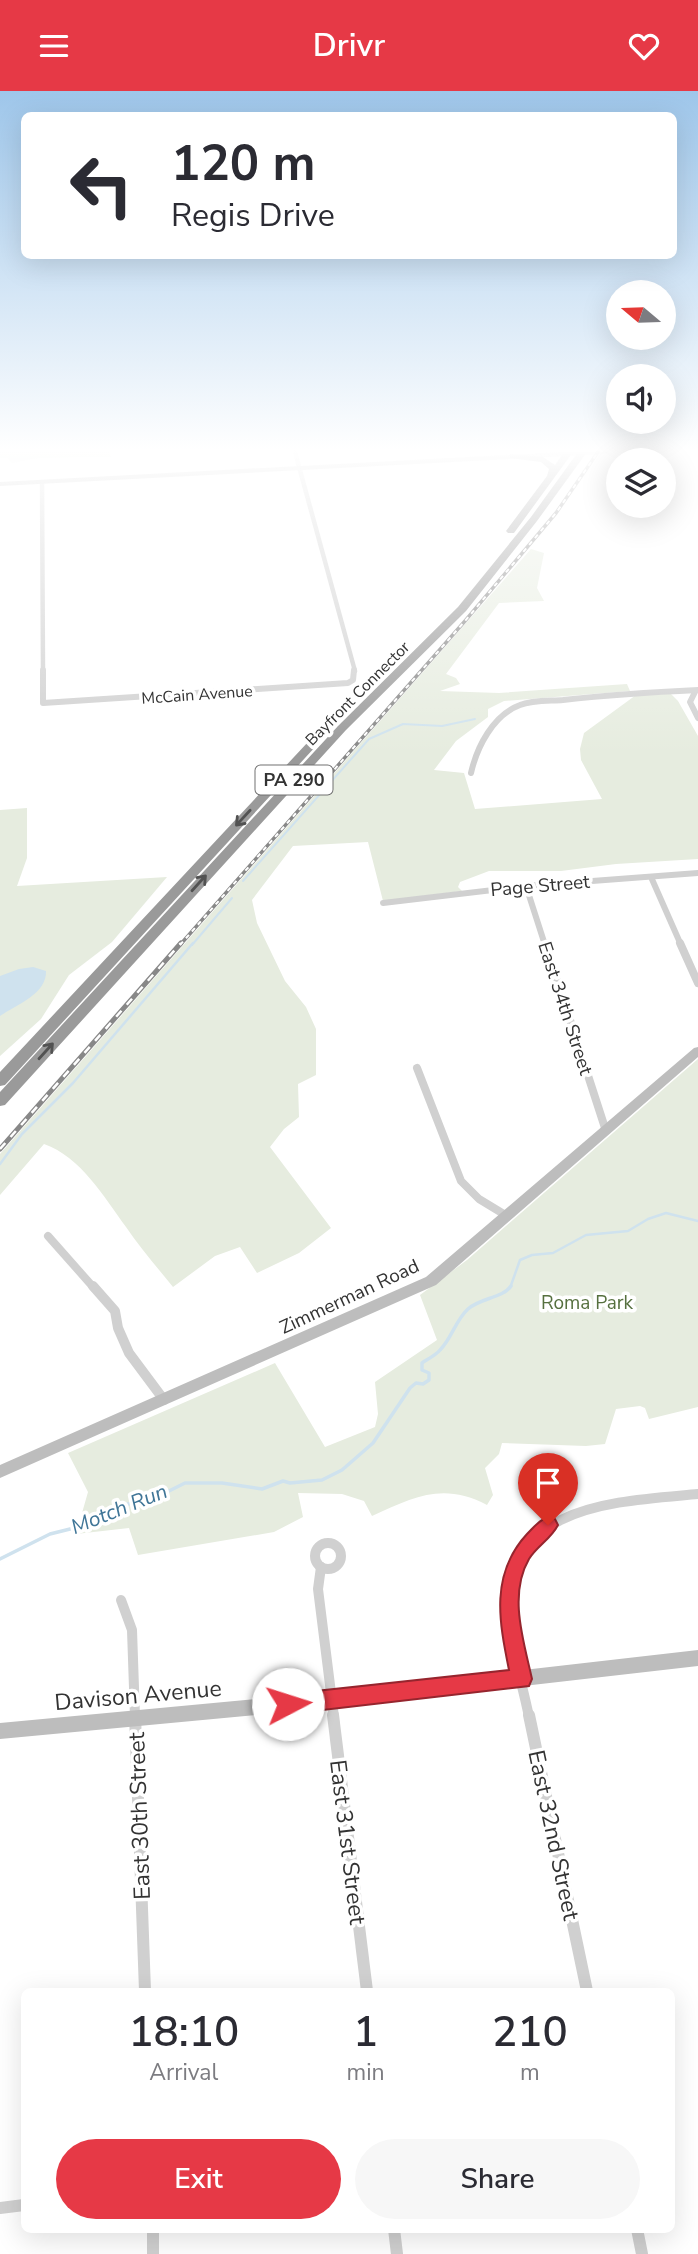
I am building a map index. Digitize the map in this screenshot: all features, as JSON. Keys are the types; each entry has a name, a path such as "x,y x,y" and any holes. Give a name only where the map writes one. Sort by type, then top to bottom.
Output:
{"highway":[{"name":"Bayfront Connector","path":"0,1081 323,733 444,613 495,553"},
{"name":"Bayfront Connector","path":"0,1101 333,738 444,628 505,553"}],"street":[{"name":"McCain Avenue","path":"42,553 43,703 351,682 355,673 322,553"},
{"path":"471,773 486,734 509,711 521,704 696,691 690,702 698,718"},
{"name":"Page Street","path":"383,903 526,886 698,873"},
{"path":"651,877 698,983"},
{"name":"East 34th Street","path":"526,886 606,1131"},
{"name":"Zimmerman Road","path":"0,1472 423,1286 698,1051"},
{"path":"417,1068 461,1181 479,1199 507,1216"},
{"path":"48,1236 115,1311 129,1353 164,1400"},
{"name":"East 32nd Street","path":"586,1988 509,1622 509,1586 522,1554 539,1532 562,1517 597,1504 698,1494"},
{"name":"East 31st Street","path":"321,1567 318,1590 367,1988"},
{"name":"East 30th Street","path":"121,1600 132,1630 145,1988"},
{"name":"Davison Avenue","path":"0,1731 330,1700 698,1658"},
{"path":"0,2209 21,2206"},
{"path":"153,2233 153,2254"},
{"path":"394,2233 397,2254"},
{"path":"638,2233 642,2254"}],"green space":[{"path":"528,553 544,553 537,588 544,601 499,603 446,674 456,678 460,684 440,691 499,693 627,684 630,691 504,701 488,709 488,717 456,741 434,770 464,773 475,809 602,799 581,760 580,749 584,733 636,695 670,693 678,701 698,736 698,859 616,864 561,871 489,871 460,882 458,887 462,891 383,901 368,842 293,846 252,900 257,923 285,981 306,1007 316,1029 316,1075 298,1084 299,1117 284,1129 270,1147 331,1228 299,1253 257,1273 240,1247 215,1256 173,1287 91,1179 69,1158 44,1144 0,1195 0,1154"},
{"path":"27,808 27,858 17,886 167,877 112,942 69,975 41,1019 0,1056 0,810"},
{"name":"Roma Park","path":"698,1059 698,1407 649,1419 645,1408 640,1406 616,1409 605,1444 586,1446 502,1443 499,1454 485,1468 493,1495 487,1505 456,1494 442,1493 415,1498 372,1516 364,1501 342,1494 298,1493 303,1517 274,1532 138,1555 129,1528 76,1534 88,1492 68,1453 275,1363 325,1447 375,1427 378,1414 375,1382 437,1340 420,1295 467,1260"}],"water":[{"path":"33,967 46,971 41,986 29,998 0,1016 0,976"}],"waterway":[{"path":"243,881 369,739 403,724 442,726 475,719"},
{"name":"Motch Run","path":"192,945 232,898"},
{"name":"Motch Run","path":"0,1164 22,1134 73,1083 193,943"},
{"name":"Motch Run","path":"511,1286 520,1260 532,1255 553,1253 586,1235 628,1231 648,1219 666,1213 698,1221"},
{"name":"Motch Run","path":"0,1559 50,1534 86,1525 118,1507 163,1494 185,1483 222,1483 262,1489 283,1481 290,1483 322,1480 342,1470 373,1443 410,1388 416,1383 423,1384 429,1380 429,1373 422,1370 422,1363 444,1345 468,1309 503,1293 511,1286"}],"railway":[{"path":"180,945 522,553"},
{"path":"0,1149 181,943"}],"route":[{"path":"288,1704 522,1679 509,1622 509,1586 513,1571 527,1545 548,1525"}]}
